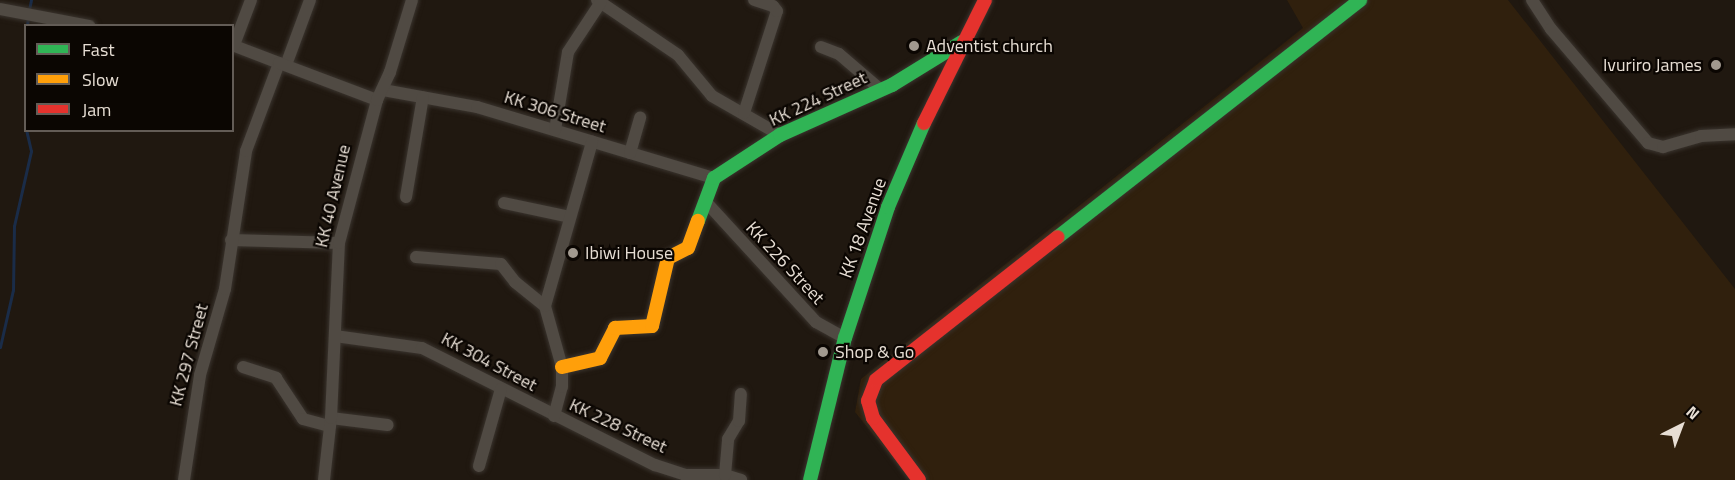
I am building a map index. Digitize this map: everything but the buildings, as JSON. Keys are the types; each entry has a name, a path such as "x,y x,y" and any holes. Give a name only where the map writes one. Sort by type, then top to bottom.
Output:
{"street":[{"path":"234,42 251,0"},
{"name":"KK 297 Street","path":"184,480 192,413 225,289 246,151 310,0"},
{"name":"KK 40 Avenue","path":"324,480 330,422 339,243 380,95 412,0"},
{"path":"744,113 777,11 773,6 754,0"},
{"name":"KK 18 Avenue","path":"810,480 845,338 867,267 907,160 962,42 985,0"},
{"path":"919,480 873,418 868,401 876,380 1360,0"},
{"path":"1532,0 1551,29 1648,143 1656,148 1701,136 1735,134"},
{"path":"555,130 568,52 599,1 678,55 712,96 780,135"},
{"path":"0,9 79,24"},
{"name":"KK 224 Street","path":"714,178 780,135 881,90 962,42"},
{"name":"KK 306 Street","path":"234,45 282,64 380,95 423,97 477,107 714,178"},
{"path":"821,47 839,54 881,90"},
{"path":"406,197 423,97"},
{"path":"630,153 640,117"},
{"path":"416,257 501,264 515,282 545,306 592,142"},
{"path":"562,367 600,358 615,328 652,326 668,258 688,249 714,178"},
{"name":"KK 226 Street","path":"706,202 816,322 845,338"},
{"path":"504,203 570,217"},
{"path":"231,240 339,243"},
{"name":"KK 228 Street","path":"545,306 562,367 562,387 554,416 673,472 704,478 725,475 741,480"},
{"name":"KK 304 Street","path":"335,336 422,348 554,416"},
{"path":"243,367 276,378 303,419 388,425"},
{"path":"479,466 501,389"},
{"path":"725,475 728,439 739,421 741,394"}],"shaded area":[{"path":"1287,0 1508,0 1735,289 1735,480 910,480 855,412 861,379 1303,28"}],"waterway":[{"path":"29,10 31,0"},
{"path":"27,24 28,17"},
{"path":"0,347 13,290 14,226 31,151 26,132"}],"traffic: fast":[{"path":"1058,237 1360,0"},
{"path":"698,221 714,178 780,135 892,85 962,42"},
{"path":"810,480 845,338 888,207 924,123"}],"traffic: slow":[{"path":"562,367 600,358 615,328 652,326 668,258 688,248 698,221"}],"traffic: jam":[{"path":"924,123 985,0"},
{"path":"919,480 873,418 868,401 876,380 1058,237"}],"place":[{"name":"Adventist church","path":"914,46"},
{"name":"Ivuriro James","path":"1716,65"},
{"name":"Ibiwi House","path":"573,253"},
{"name":"Shop & Go","path":"823,352"}]}
